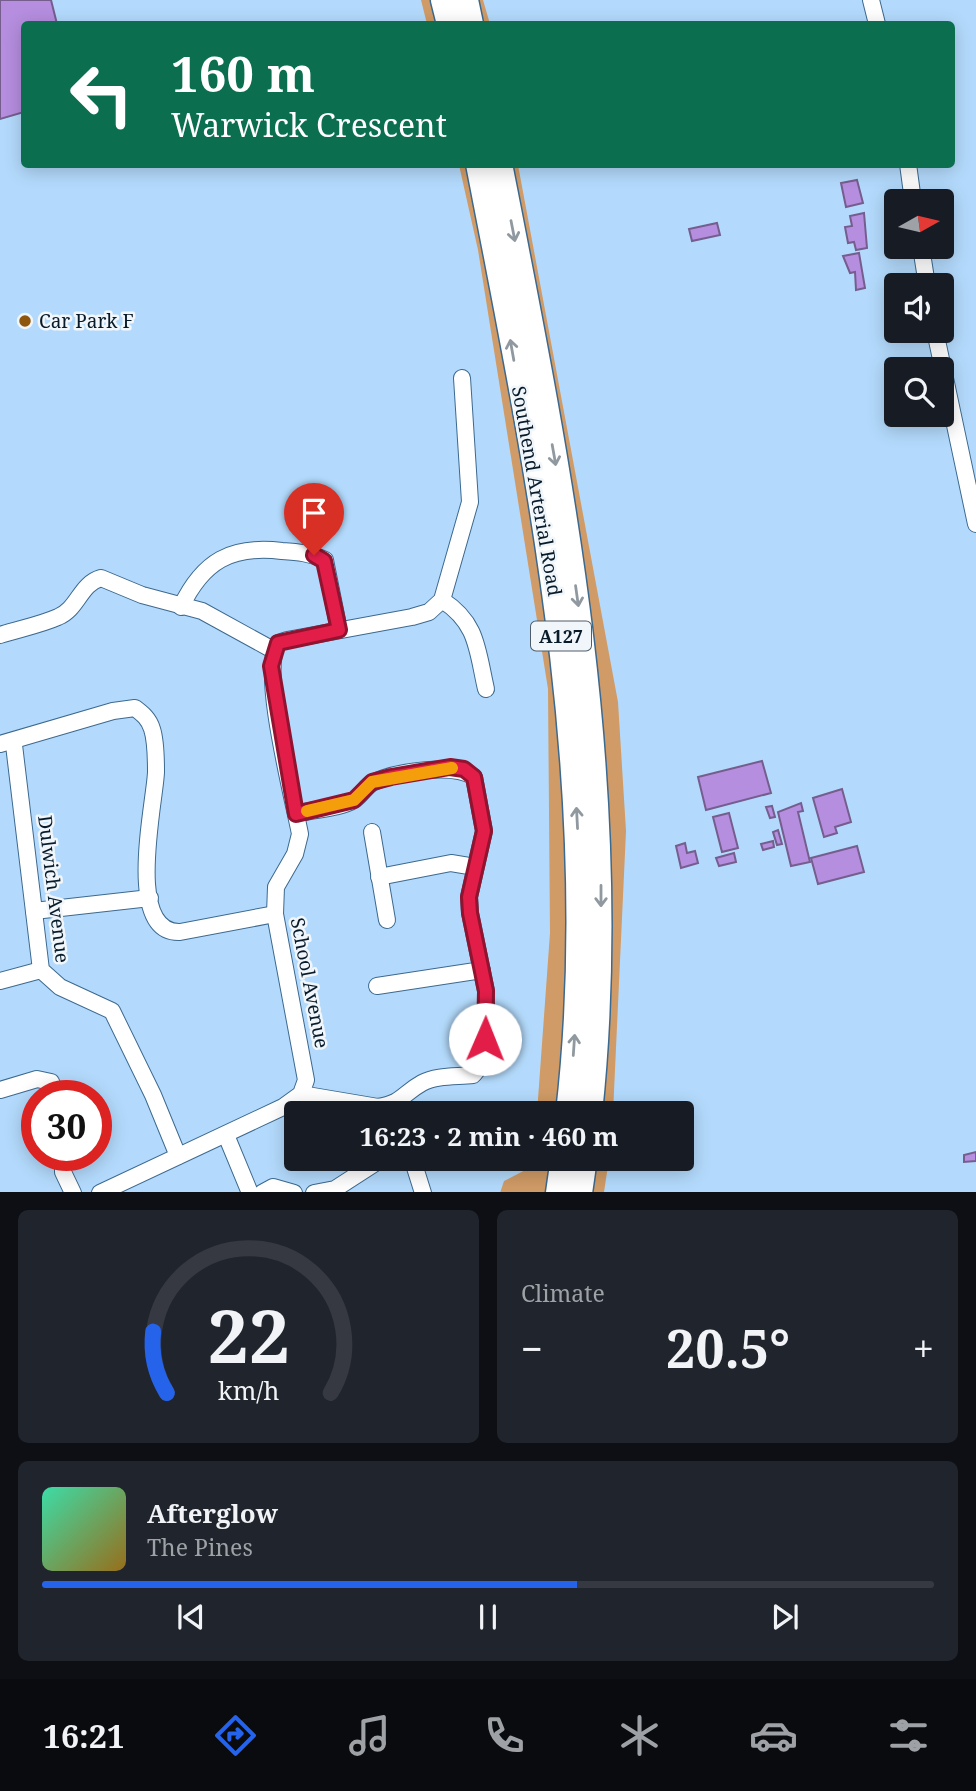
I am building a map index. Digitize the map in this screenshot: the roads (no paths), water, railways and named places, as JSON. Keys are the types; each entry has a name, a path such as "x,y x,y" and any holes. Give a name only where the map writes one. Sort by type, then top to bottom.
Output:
{"highway":[{"path":"443,0 448,21"},
{"path":"466,0 470,21"},
{"name":"Southend Arterial Road","path":"479,168 547,542 563,652 574,767 579,883 578,997 569,1101"},
{"name":"Southend Arterial Road","path":"501,168 567,529 586,652 596,764 601,882 599,1002 591,1101"},
{"path":"558,1192 561,1171"},
{"path":"580,1192 583,1171"}],"street":[{"path":"871,0 876,21"},
{"path":"909,168 911,189"},
{"path":"938,343 976,524"},
{"path":"0,635 60,617 86,585 102,578 181,607 202,611 273,650 278,643 288,640 429,612 442,600 470,502 462,378"},
{"path":"181,607 200,574 236,552 255,548 302,553 324,561 339,630"},
{"path":"442,600 457,610 471,627 486,689"},
{"name":"School Avenue","path":"273,650 271,682 300,834 295,854 276,887 275,914 305,1062 306,1080 301,1094"},
{"path":"5,743 113,711 135,708 147,718 153,730 156,774 145,859 150,898 160,925 173,932 275,914"},
{"name":"Dulwich Avenue","path":"5,743 14,745 41,970 60,987 112,1011 178,1156"},
{"path":"296,814 354,800 372,782 450,767 464,769 474,777 484,831 475,867 470,913 482,970 486,1024 484,1062 478,1072 431,1079 410,1091 400,1101"},
{"path":"372,832 387,920"},
{"path":"380,877 451,863 475,867"},
{"path":"34,911 150,898"},
{"path":"0,981 41,970"},
{"path":"377,986 482,970"},
{"path":"0,1090 21,1084"},
{"path":"100,1192 226,1135 293,1101 301,1094 336,1101"},
{"path":"226,1135 250,1192"},
{"path":"63,1171 73,1192"},
{"path":"314,1192 335,1189 363,1171"},
{"path":"416,1171 423,1192"},
{"path":"262,1192 273,1186 294,1192"}],"place":[{"name":"Car Park F","path":"25,321"}]}
